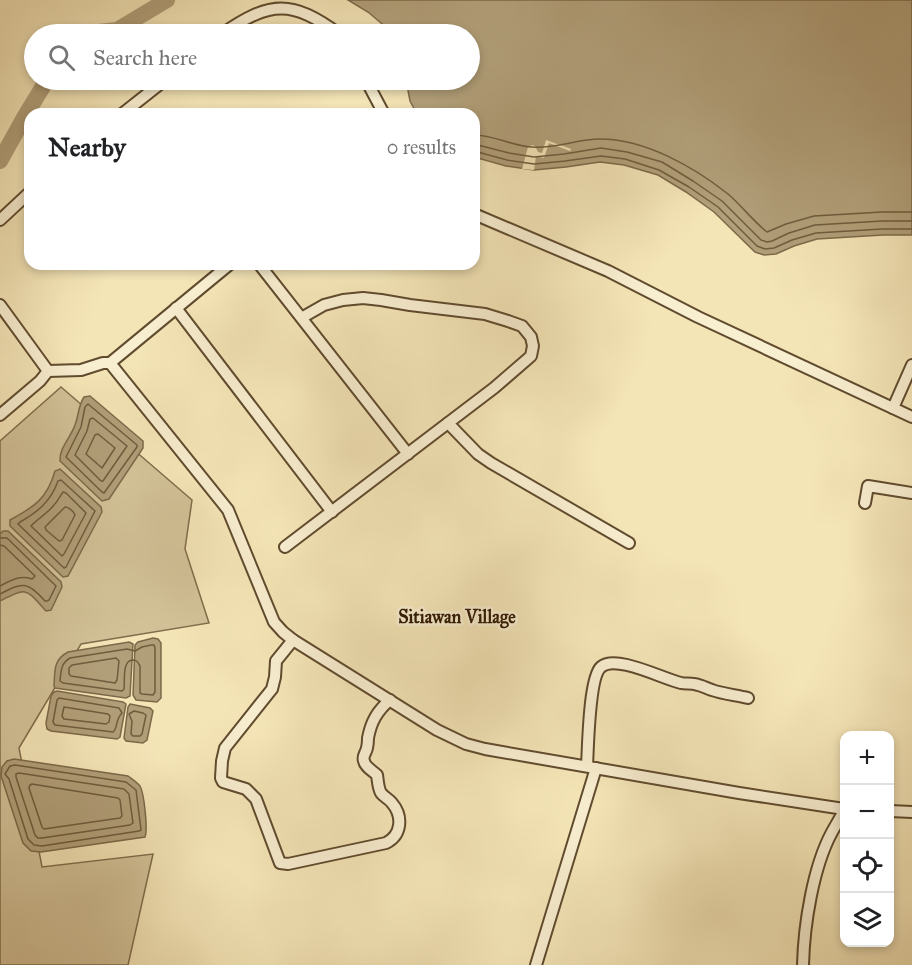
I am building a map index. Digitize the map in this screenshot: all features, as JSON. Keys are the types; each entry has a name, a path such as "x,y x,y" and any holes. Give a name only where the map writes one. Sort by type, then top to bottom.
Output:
{"street":[{"path":"235,24 257,10 278,3 300,5 326,24"},
{"path":"130,108 152,90"},
{"path":"371,90 381,108"},
{"path":"0,220 24,198"},
{"path":"480,217 608,271 698,317 912,417"},
{"path":"0,415 48,371 81,370 110,363 223,270"},
{"path":"265,270 408,454"},
{"path":"285,547 494,388 531,356 533,346 531,337 522,326 485,314 363,298 324,305 303,317"},
{"path":"0,305 48,371"},
{"path":"176,308 332,512"},
{"path":"110,363 228,510 274,622 293,640 437,730 466,744 485,749 840,809"},
{"path":"894,408 912,365"},
{"path":"448,423 478,454 491,463 629,543"},
{"path":"865,503 868,486 912,493"},
{"path":"293,640 278,656 272,689 225,748 221,778 223,782 246,789 256,799 280,863 288,864 386,843 393,839 398,831 400,817 392,803 380,792 377,775 364,764 363,759 374,719 390,700"},
{"path":"536,965 591,767 589,727 594,685 599,669 613,663 626,665 679,683 696,684 748,698"},
{"path":"894,810 912,811"},
{"path":"803,965 811,899 817,872 840,817"}],"shaded area":[{"path":"61,387 192,500 185,549 209,623 81,644 19,748 42,867 153,854 128,965 0,965 0,441"}],"water":[{"path":"348,0 912,0 912,235 817,239 776,254 764,255 755,252 714,212 658,175 624,165 600,162 534,170 506,166 480,159 480,108 414,108 408,90 480,90 480,24 382,24"},
{"path":"90,396 143,441 143,448 109,499 102,501 60,461 61,452 75,425 82,400"},
{"path":"60,469 101,507 102,512 68,576 63,577 10,526 10,520 33,506 44,495 55,471"},
{"path":"8,531 61,582 62,587 51,610 46,611 26,592 16,593 0,601 0,534"},
{"path":"153,638 158,639 161,643 161,698 157,702 136,700 133,695 135,645"},
{"path":"129,642 133,644 130,696 126,698 55,688 56,666 63,655 68,652"},
{"path":"57,691 126,704 120,737 117,739 47,729 51,696"},
{"path":"130,704 150,708 153,711 147,740 143,743 126,741 124,738"},
{"path":"14,759 128,776 139,785 141,790 146,819 145,837 41,852 31,851 23,843 1,776 2,767 7,761"}],"pier":[{"path":"546,140 571,149 570,151 549,143 544,158 536,156 534,170 522,169 528,147 535,146 538,152 542,153"}],"waterway":[{"path":"127,24 167,0"},
{"path":"30,108 41,90"},
{"path":"0,161 24,118"}],"district":[{"name":"Sitiawan Village","path":"457,617"}]}
